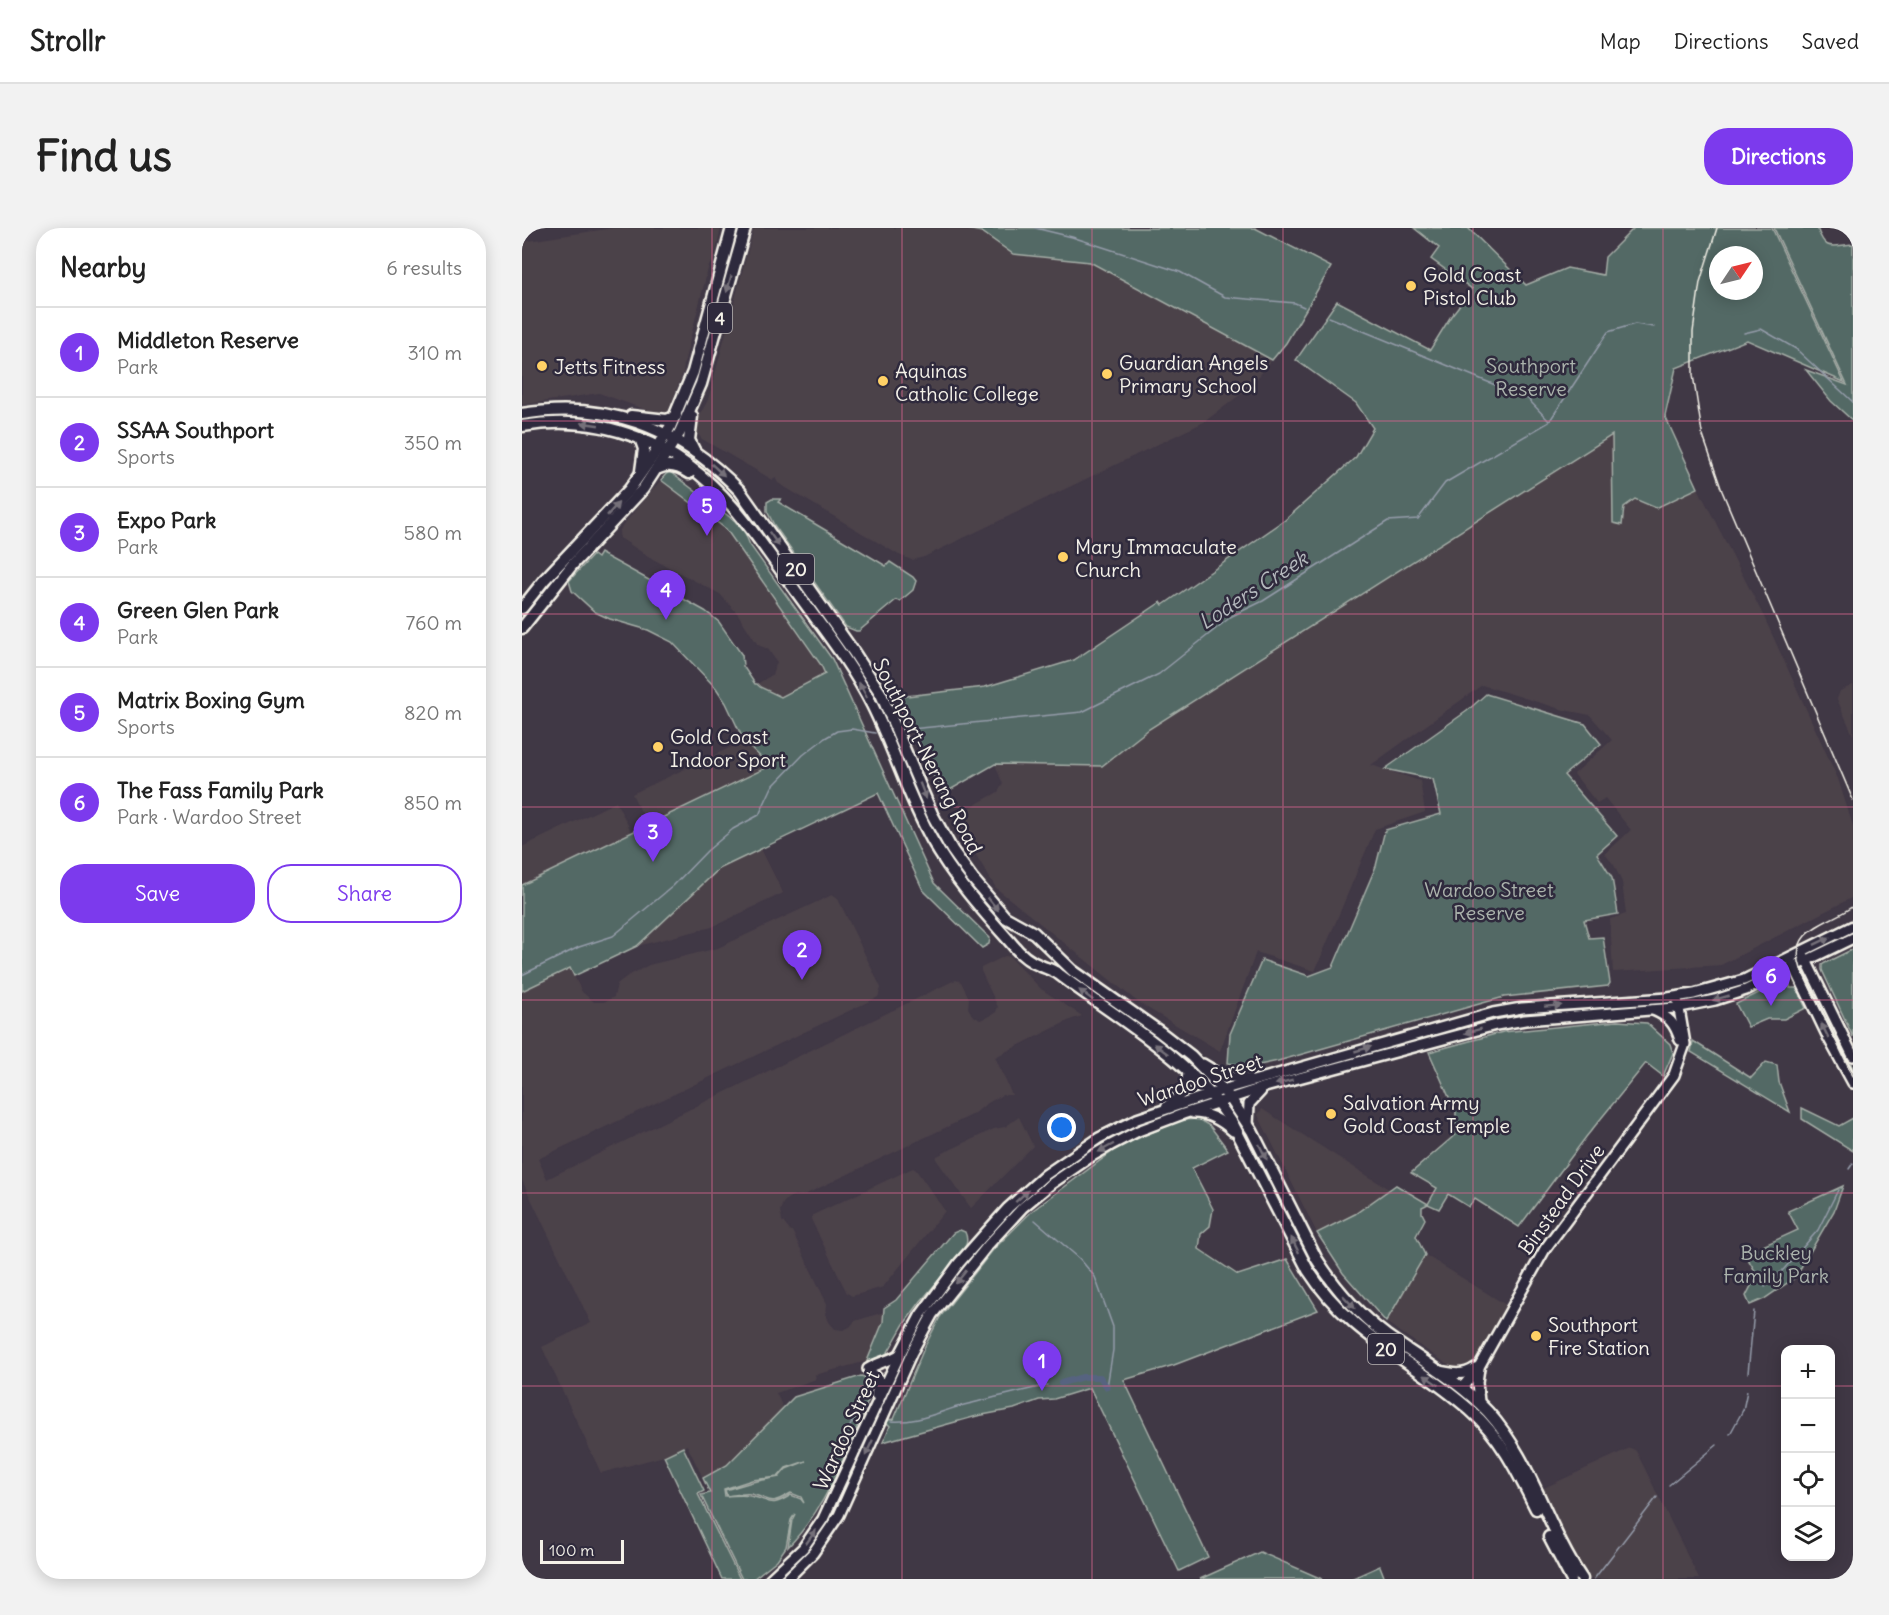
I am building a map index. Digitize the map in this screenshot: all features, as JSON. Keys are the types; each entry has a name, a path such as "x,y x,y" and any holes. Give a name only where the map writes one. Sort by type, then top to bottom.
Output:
{"main road":[{"name":"4","path":"671,437 676,416 693,372 732,228"},
{"name":"4","path":"522,628 548,584 664,449 693,406 704,375 745,228"},
{"path":"693,406 689,438 695,452"},
{"path":"557,409 557,421"},
{"name":"Southport-Nerang Road","path":"522,414 557,409 595,412 638,422 671,437 695,452 725,476 746,498 881,694 932,814 957,857 998,911 1027,928"},
{"path":"615,416 665,420 676,416"},
{"name":"Southport-Nerang Road","path":"522,426 557,421 600,425 640,438 664,449 711,484 744,520 843,657 873,707 921,819 953,874 1008,939"},
{"path":"640,438 644,449 640,475"},
{"name":"4","path":"522,608 622,514 659,468 664,449"},
{"path":"659,468 667,465 684,470 744,520"},
{"path":"843,657 852,650"},
{"path":"921,819 932,814"},
{"name":"Wardoo Street","path":"1227,1094 1259,1079 1493,1013 1522,1008 1676,997 1707,991 1744,980 1853,926"},
{"path":"1008,939 1021,927 1027,928"},
{"name":"20","path":"1027,928 1073,971 1191,1056 1227,1094 1248,1125 1328,1277 1360,1313 1462,1388 1479,1402 1497,1422 1513,1447 1558,1538 1582,1579"},
{"name":"Wardoo Street","path":"770,1579 803,1548 824,1519 899,1355 920,1316 935,1295 1008,1209 1045,1175 1089,1144 1137,1119 1158,1112 1227,1094 1265,1087 1496,1025 1536,1019 1677,1007 1735,994 1853,938"},
{"name":"20","path":"1008,939 1032,962 1057,972 1175,1059 1214,1098 1240,1136 1308,1270 1323,1291 1366,1335 1466,1407 1490,1431 1512,1462 1571,1579"},
{"path":"1032,962 1038,962 1052,950"},
{"path":"1801,951 1853,1056"},
{"path":"1790,957 1853,1083"},
{"name":"Binstead Drive","path":"1462,1388 1480,1365 1545,1249 1667,1086 1680,1059 1682,1044 1676,997"},
{"path":"1652,1010 1671,1020 1682,1044"},
{"path":"1191,1056 1222,1076 1259,1079"},
{"path":"1158,1112 1184,1091 1188,1071"},
{"path":"1248,1125 1249,1104 1265,1087"},
{"name":"Wardoo Street","path":"787,1579 813,1553 838,1515 921,1332 940,1304 988,1245 1023,1207 1073,1168 1138,1131 1183,1114 1214,1098"},
{"path":"1183,1114 1209,1114 1240,1136"},
{"path":"875,1409 874,1401 879,1383 877,1376 868,1369 899,1355"},
{"path":"1439,1371 1457,1375 1468,1374 1480,1365"},
{"name":"Binstead Drive","path":"1479,1402 1476,1382 1480,1365"},
{"path":"1462,1388 1461,1395 1466,1407"}],"shaded area":[{"path":"613,228 721,228 713,263 708,269 683,373 668,411 662,414 655,413 599,393 522,405 522,242"},
{"path":"754,228 1074,228 1286,343 1249,388 1204,422 924,557 912,560 899,555 778,483 775,477 773,480 702,439 697,433 697,420 708,400"},
{"path":"1612,435 1624,507 1635,498 1656,508 1698,488 1764,617 1838,779 1853,826 1853,897 1721,965 1613,972 1610,919 1626,914 1622,882 1614,865 1605,854 1631,830 1605,798 1597,803 1574,774 1612,740 1590,715 1564,710 1482,685 1371,765 1420,781 1425,812 1375,829 1315,971 1256,952 1220,1051 1139,1003 996,888 953,817 998,792 1003,784 995,764 1102,766 1149,729"},
{"path":"661,480 726,529 825,674 782,698 760,687 757,684 772,675 777,662 768,649 758,645 738,614 720,594 651,558 620,538 619,533 622,526"},
{"path":"1853,685 1853,735 1837,699 1840,691"},
{"path":"744,741 771,766 648,825 632,794"},
{"path":"616,802 632,833 522,885 522,847"},
{"path":"761,849 783,893 712,927 637,946 711,873"},
{"path":"832,895 838,899 881,988 878,997 538,1159 547,1179 956,980 961,982 969,998 968,1008 972,1015 980,1020 990,1016 996,1012 998,1007 981,968 1005,956 1010,957 1041,989 1082,1016 995,1057 1012,1095 1002,1095 974,1114 802,1196 795,1195 788,1198 783,1203 780,1211 782,1221 792,1231 827,1304 826,1314 835,1329 843,1330 855,1321 884,1312 883,1322 867,1361 815,1375 816,1379 776,1393 783,1408 727,1465 703,1478 687,1445 664,1456 601,1473 542,1347 591,1323 522,1180 522,991 570,968 582,992 594,1002 604,1002 614,997 617,984 649,965 718,948"},
{"path":"1262,1109 1390,1190 1355,1214 1317,1233 1258,1115"},
{"path":"1019,1117 1033,1146 971,1208 936,1159 937,1156 994,1129 1005,1127"},
{"path":"913,1168 945,1211 883,1287 852,1296 847,1293 811,1219 813,1215"},
{"path":"1425,1255 1506,1305 1475,1362 1465,1369 1454,1369 1386,1322"},
{"path":"1630,1448 1637,1453 1699,1579 1589,1579 1580,1566 1542,1489"}],"green space":[{"path":"962,228 1255,228 1331,267 1286,343 1272,360 1090,262 1013,254 982,232"},
{"name":"Southport Reserve","path":"1414,228 1468,228 1526,285 1567,268 1603,275 1605,257 1634,228 1772,228 1844,382 1747,340 1676,368 1665,416 1698,488 1656,508 1635,499 1624,507 1622,525 1613,523 1612,435 1149,729 1102,766 995,764 943,794 928,766 898,697 985,687 1074,660 1161,602 1163,605 1285,520 1356,457 1373,428 1356,403 1296,360 1337,301 1430,350 1451,316 1472,289 1431,259 1439,248"},
{"path":"1774,228 1817,228 1823,241 1830,246 1853,244 1853,421 1831,401 1806,370 1847,385"},
{"path":"670,472 735,521 832,659 934,883 990,938 989,944 982,948 923,890 878,793 719,869 637,946 574,976 570,968 522,991 522,885 770,766 744,741 726,703 716,688 672,642 648,630 610,619 595,612 572,591 569,581 593,555 597,558 600,553 705,611 719,622 742,655 743,666 755,684 760,687 781,697 825,674 726,529 661,480"},
{"path":"772,499 781,499 778,502 886,566 890,562 913,577 916,581 913,590 900,601 896,600 859,631 846,627 774,525 767,511 767,502"},
{"name":"Wardoo Street Reserve","path":"1486,694 1585,724 1601,744 1564,775 1617,836 1597,854 1612,878 1618,914 1584,920 1589,938 1603,937 1610,983 1608,986 1504,997 1278,1061 1250,1067 1228,1063 1230,1034 1262,960 1309,976 1333,967 1376,866 1385,830 1441,814 1433,779 1385,769 1467,711"},
{"path":"1853,949 1853,1037 1822,970 1822,965"},
{"path":"1781,982 1790,985 1790,988 1796,988 1806,1008 1784,1019 1767,1019 1748,1027 1736,1004"},
{"path":"1829,1018 1853,1068 1853,1072 1827,1019"},
{"path":"1617,1021 1647,1023 1670,1044 1673,1053 1663,1076 1646,1063 1586,1137 1519,1227 1475,1199 1469,1207 1448,1194 1439,1209 1428,1204 1437,1188 1411,1173 1455,1135 1456,1113 1429,1052 1503,1032"},
{"path":"1693,1041 1751,1078 1766,1062 1777,1065 1779,1082 1790,1112 1691,1052"},
{"path":"1802,1108 1839,1126 1853,1118 1853,1151 1802,1119"},
{"path":"1198,1119 1210,1126 1228,1150 1192,1168 1213,1209 1210,1226 1201,1234 1199,1249 1238,1275 1287,1259 1318,1310 1174,1365 1124,1380 1208,1557 1179,1571 1090,1388 883,1442 890,1426 887,1423 888,1420 894,1419 940,1317 993,1250 1032,1211 1120,1146 1181,1120"},
{"path":"1396,1185 1428,1204 1422,1207 1425,1219 1416,1236 1425,1255 1386,1322 1343,1273 1317,1233 1355,1214"},
{"name":"Buckley Family Park","path":"1843,1186 1834,1211 1800,1269 1799,1275 1764,1299 1750,1305 1746,1296 1757,1274 1745,1254 1798,1230 1788,1211"},
{"path":"960,1230 965,1232 967,1238 966,1246 961,1254 921,1301 888,1352 867,1361 883,1322 884,1308 896,1300 953,1233"},
{"path":"861,1376 870,1379 872,1383 868,1401 844,1459 814,1514 788,1547 795,1514 791,1520 786,1547 777,1560 753,1579 742,1579 701,1495 710,1493 703,1478 727,1465 794,1397","holes":["806,1461 786,1469 779,1477 725,1490 727,1496 725,1496 724,1489 752,1480 778,1477 786,1468","791,1493 801,1497 804,1503 801,1499 791,1495 774,1503 747,1495 727,1496 751,1494 774,1501"]},
{"path":"683,1447 704,1491 698,1494 740,1579 722,1579 664,1456"},
{"path":"1260,1552 1322,1579 1200,1579"},
{"path":"1380,1566 1385,1579 1351,1579"}],"waterway":[{"name":"Loders Creek","path":"1035,228 1072,237 1180,272 1225,297 1295,303 1304,307"},
{"name":"Loders Creek","path":"1329,317 1527,398 1549,421"},
{"name":"Loders Creek","path":"911,729 1082,712 1159,674 1232,616 1263,601 1388,521 1418,519 1445,483 1549,422 1608,332 1635,324 1654,327"},
{"name":"Loders Creek","path":"1744,333 1761,329 1796,349 1853,402"},
{"path":"522,975 579,947 613,936 673,886 707,851 733,829 759,815 772,787 803,755 825,738 837,731 852,729 875,733"},
{"path":"1849,1169 1853,1163"},
{"path":"1765,1287 1818,1230 1838,1190"},
{"path":"1035,1220 1080,1259 1095,1277 1113,1327 1113,1350 1107,1387"},
{"path":"1748,1373 1754,1311"},
{"path":"1061,1383 1083,1377 1100,1377 1107,1387"},
{"path":"891,1421 919,1419 964,1405 1047,1385"},
{"path":"1730,1434 1743,1410 1747,1391"},
{"path":"837,1454 853,1420 859,1415"},
{"path":"1669,1485 1717,1445"},
{"path":"1594,1579 1657,1497"}],"tram line":[{"path":"1717,228 1700,282 1693,332 1693,375 1702,433 1722,491 1853,800"},
{"path":"1853,906 1805,936 1800,944 1798,955 1801,969 1853,1076"}],"place":[{"name":"Gold Coast Pistol Club","path":"1411,286"},
{"name":"Jetts Fitness","path":"542,366"},
{"name":"Guardian Angels Primary School","path":"1107,374"},
{"name":"Aquinas Catholic College","path":"883,381"},
{"name":"Matrix Boxing Gym","path":"707,536"},
{"name":"Mary Immaculate Church","path":"1063,557"},
{"name":"Green Glen Park","path":"666,620"},
{"name":"Gold Coast Indoor Sport","path":"658,747"},
{"name":"Expo Park","path":"653,862"},
{"name":"SSAA Southport","path":"802,980"},
{"name":"The Fass Family Park","path":"1771,1006"},
{"name":"Salvation Army Gold Coast Temple","path":"1331,1114"},
{"name":"Southport Fire Station","path":"1536,1336"},
{"name":"Middleton Reserve","path":"1042,1391"}]}
